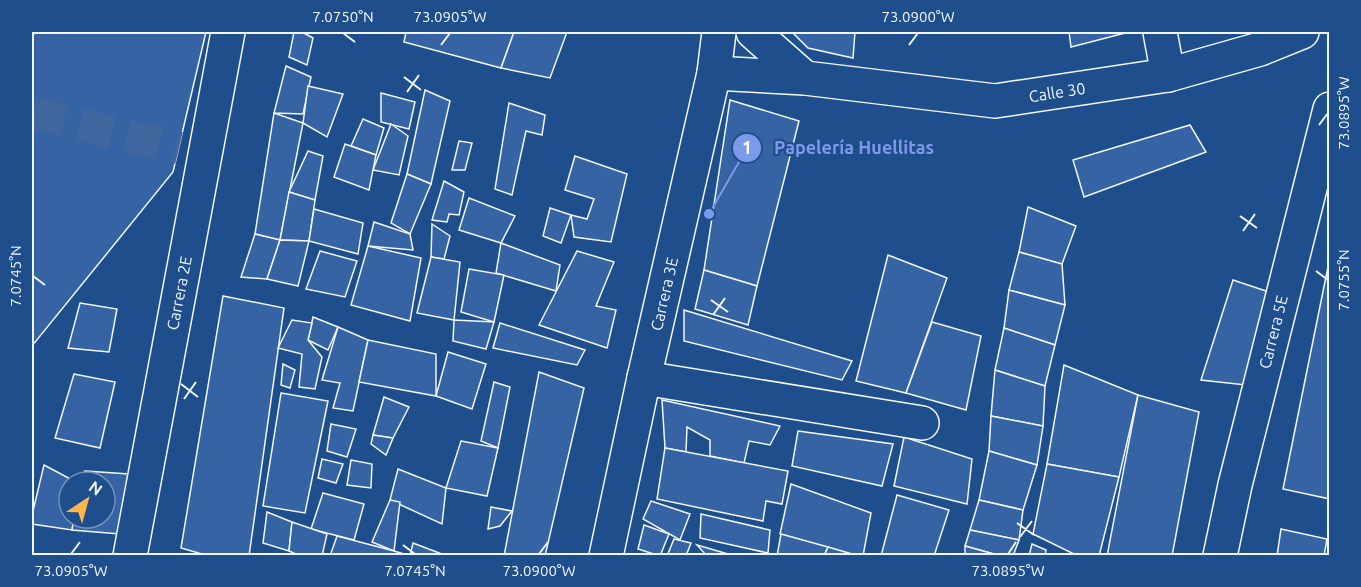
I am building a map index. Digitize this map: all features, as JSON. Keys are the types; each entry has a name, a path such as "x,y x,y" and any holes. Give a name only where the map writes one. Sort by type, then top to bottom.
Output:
{"street":[{"name":"Carrera 2E","path":"130,555 192,151 228,32"},
{"name":"Carrera 3E","path":"606,555 714,73 719,32"},
{"path":"753,32 805,78"},
{"path":"1160,32 1168,75"},
{"name":"Calle 30","path":"714,73 805,78 995,101 1168,75 1260,49 1302,32"},
{"name":"Carrera 5E","path":"1220,555 1235,485 1329,109"},
{"path":"644,378 922,423"}],"building":[{"path":"34,32 206,32 173,172 32,346 32,41"},
{"path":"294,32 302,32 313,38 307,65 289,57"},
{"path":"406,32 514,32 501,68 404,42"},
{"path":"514,32 567,32 550,78 501,68"},
{"path":"792,32 855,32 853,58 808,48"},
{"path":"1069,32 1129,32 1071,47"},
{"path":"286,66 311,77 303,114 274,113"},
{"path":"308,86 343,94 327,137 303,123"},
{"path":"425,90 450,101 431,184 407,174"},
{"path":"381,93 415,102 409,129 381,122"},
{"path":"730,100 799,121 757,286 704,270"},
{"path":"509,103 545,115 542,135 526,131 512,195 495,189"},
{"path":"274,113 303,123 280,240 255,234"},
{"path":"363,119 384,128 376,155 351,146"},
{"path":"391,124 408,136 399,175 373,170"},
{"path":"1190,125 1206,152 1084,197 1073,160"},
{"path":"459,141 472,143 465,170 452,170"},
{"path":"345,144 376,155 369,190 334,177"},
{"path":"308,151 323,156 315,200 289,192"},
{"path":"575,156 627,174 611,242 574,237 571,215 587,219 594,199 565,190"},
{"path":"407,174 431,184 410,234 391,223"},
{"path":"444,181 464,192 459,215 449,214 447,222 432,220"},
{"path":"289,192 315,200 309,241 280,240"},
{"path":"469,198 515,216 501,243 459,230"},
{"path":"1028,207 1076,226 1062,264 1019,252"},
{"path":"550,208 571,215 561,243 543,236"},
{"path":"314,209 363,223 358,254 309,241"},
{"path":"374,222 410,234 413,250 368,246"},
{"path":"432,224 450,236 444,259 431,257"},
{"path":"255,234 280,240 267,279 241,277"},
{"path":"280,240 309,241 298,286 267,279"},
{"path":"501,243 560,265 556,291 496,273"},
{"path":"368,246 421,258 410,321 351,305"},
{"path":"320,251 357,261 345,297 306,289"},
{"path":"577,251 614,262 596,306 616,310 607,348 539,325"},
{"path":"1019,252 1062,264 1065,305 1009,290"},
{"path":"888,255 947,278 906,393 856,381"},
{"path":"431,257 460,262 454,320 417,313"},
{"path":"1330,257 1330,499 1283,489"},
{"path":"469,269 504,275 494,322 461,312"},
{"path":"704,270 757,286 748,325 695,309"},
{"path":"1233,280 1269,292 1246,385 1201,380"},
{"path":"1009,290 1065,305 1055,345 1004,328"},
{"path":"223,296 284,308 249,556 209,556 181,548"},
{"path":"80,303 117,309 109,352 68,348"},
{"path":"684,310 852,361 842,380 684,341"},
{"path":"313,317 338,327 328,350 308,340"},
{"path":"292,320 312,323 308,340 322,357 315,389 299,387 302,354 278,348"},
{"path":"454,320 494,322 486,349 453,341"},
{"path":"932,322 981,336 966,410 906,393"},
{"path":"500,323 585,350 577,365 493,348"},
{"path":"338,327 368,340 353,411 333,408 340,383 322,380"},
{"path":"1004,328 1055,345 1045,386 995,370"},
{"path":"368,340 436,354 436,396 359,382"},
{"path":"448,352 486,364 472,409 436,396"},
{"path":"283,364 295,370 290,388 281,385"},
{"path":"1064,365 1138,395 1119,477 1047,464"},
{"path":"995,370 1045,386 1043,426 991,416"},
{"path":"539,372 584,388 545,556 504,556"},
{"path":"74,374 115,382 100,448 55,438"},
{"path":"494,382 510,387 498,448 481,441"},
{"path":"281,393 328,401 305,513 263,506"},
{"path":"1138,395 1199,412 1172,556 1107,556"},
{"path":"384,397 409,407 393,438 373,435"},
{"path":"662,400 780,426 770,445 749,441 744,463 710,456 710,440 687,427 686,452 665,448"},
{"path":"991,416 1043,426 1037,465 989,451"},
{"path":"331,424 356,429 347,457 327,451"},
{"path":"798,431 893,444 882,486 792,466"},
{"path":"373,435 393,438 386,455 371,444"},
{"path":"904,437 972,459 967,504 894,486"},
{"path":"461,441 498,448 487,496 446,488"},
{"path":"665,448 788,471 782,504 766,501 763,521 657,499"},
{"path":"989,451 1037,465 1023,510 979,500"},
{"path":"322,459 343,464 336,483 318,478"},
{"path":"351,460 372,464 371,488 347,485"},
{"path":"1047,464 1119,477 1099,556 1078,556 1033,534"},
{"path":"44,465 57,472 57,528 32,524"},
{"path":"398,469 446,488 442,524 390,500"},
{"path":"117,473 129,474 120,534 72,530 117,530"},
{"path":"791,484 871,513 863,556 780,534"},
{"path":"323,493 364,504 354,540 311,529"},
{"path":"897,495 949,510 934,556 881,556"},
{"path":"390,500 400,502 394,551 372,542"},
{"path":"979,500 1023,510 1019,540 970,530"},
{"path":"651,501 690,514 680,540 643,519"},
{"path":"491,507 512,511 500,526 488,529"},
{"path":"267,512 292,522 289,551 263,543"},
{"path":"701,514 770,530 768,553 700,538"},
{"path":"292,522 327,534 322,556 300,556 289,551"},
{"path":"644,525 669,534 660,556 638,549"},
{"path":"1281,529 1327,539 1324,556 1277,556"},
{"path":"970,530 1019,540 1013,556 1001,556 965,546"},
{"path":"781,534 828,547 824,556 777,556"},
{"path":"337,536 404,554 403,556 330,556"},
{"path":"674,539 691,543 686,556 667,556"},
{"path":"413,543 447,556 410,556"},
{"path":"1032,544 1046,550 1045,556 1029,556"},
{"path":"697,545 735,556 707,556"},
{"path":"965,546 1001,556 965,556"},
{"path":"828,547 859,556 824,556"}],"tunnel":[{"path":"32,113 179,148"}],"place":[{"name":"Papelería Huellitas","path":"709,214"}]}
